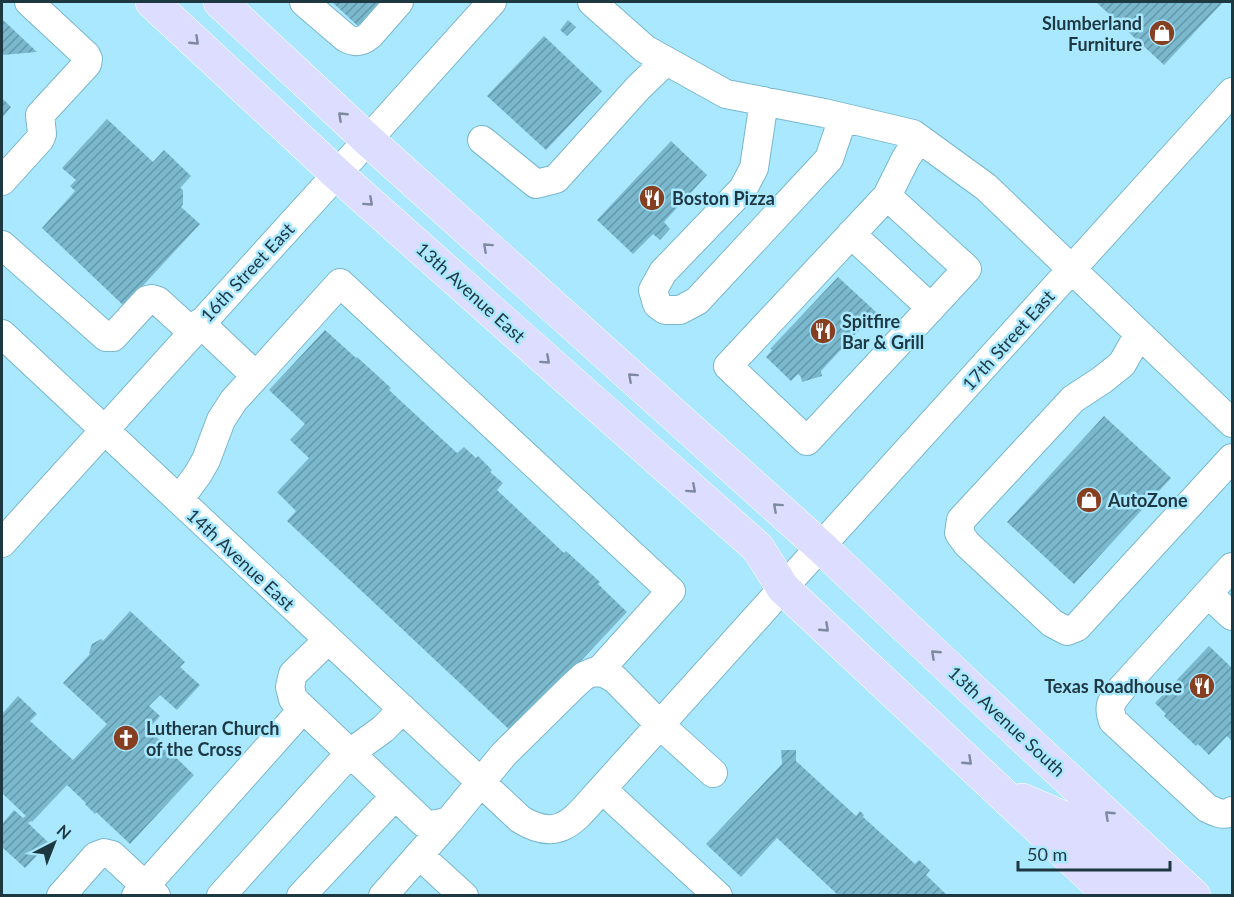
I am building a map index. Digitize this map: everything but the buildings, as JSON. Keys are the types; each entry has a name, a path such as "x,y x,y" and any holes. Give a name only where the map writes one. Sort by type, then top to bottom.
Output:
{"main road":[{"name":"13th Avenue East","path":"152,2 338,174 758,548 783,588"},
{"path":"220,2 368,140 820,546"},
{"name":"13th Avenue South","path":"820,546 1193,892"},
{"path":"783,588 1111,896"},
{"path":"1001,792 1071,821 1151,896"}],"street":[{"path":"2,181 40,139 42,134 40,115 87,64 88,59 30,2"},
{"path":"304,2 346,38 358,42 370,35 399,2"},
{"name":"16th Street East","path":"2,543 492,2"},
{"path":"592,2 645,49 726,94 913,134 986,187 1233,423"},
{"path":"482,140 536,184 556,179 638,88 666,61"},
{"name":"17th Street East","path":"660,725 1233,92"},
{"path":"764,101 754,168 743,189 663,272 653,290 657,304 665,310 680,310 697,301 829,159 843,118"},
{"path":"887,196 967,269 807,441 728,366 887,196 906,158 919,139"},
{"path":"851,234 931,308"},
{"path":"2,245 106,337 113,337 147,300 152,299 196,328 256,376"},
{"path":"179,500 198,474 221,420 234,400 340,283 671,591 598,672"},
{"name":"14th Avenue East","path":"2,334 520,819 531,826 543,830 554,830 574,819 660,725"},
{"path":"1139,334 1122,364 1073,399 961,520 959,533 967,544 1052,623 1067,631 1077,627 1233,458"},
{"path":"1233,567 1123,687 1113,699 1110,710 1113,721 1208,808 1217,813 1229,814 1233,811"},
{"path":"1208,594 1233,616"},
{"path":"328,640 293,674 290,687 293,699 424,823 433,825 449,821"},
{"path":"383,896 482,783 504,754 572,687 584,676 593,672 604,673 615,679 660,725 713,773"},
{"path":"61,896 96,856 104,854 112,855 145,892 303,709"},
{"path":"221,896 350,753 383,729 403,709"},
{"path":"602,789 718,896"},
{"path":"301,896 394,796"},
{"path":"419,855 464,896"}],"place":[{"name":"Slumberland Furniture","path":"1162,33"},
{"name":"Boston Pizza","path":"652,198"},
{"name":"Spitfire Bar & Grill","path":"823,331"},
{"name":"AutoZone","path":"1089,500"},
{"name":"Texas Roadhouse","path":"1202,686"},
{"name":"Lutheran Church of the Cross","path":"126,738"}]}
